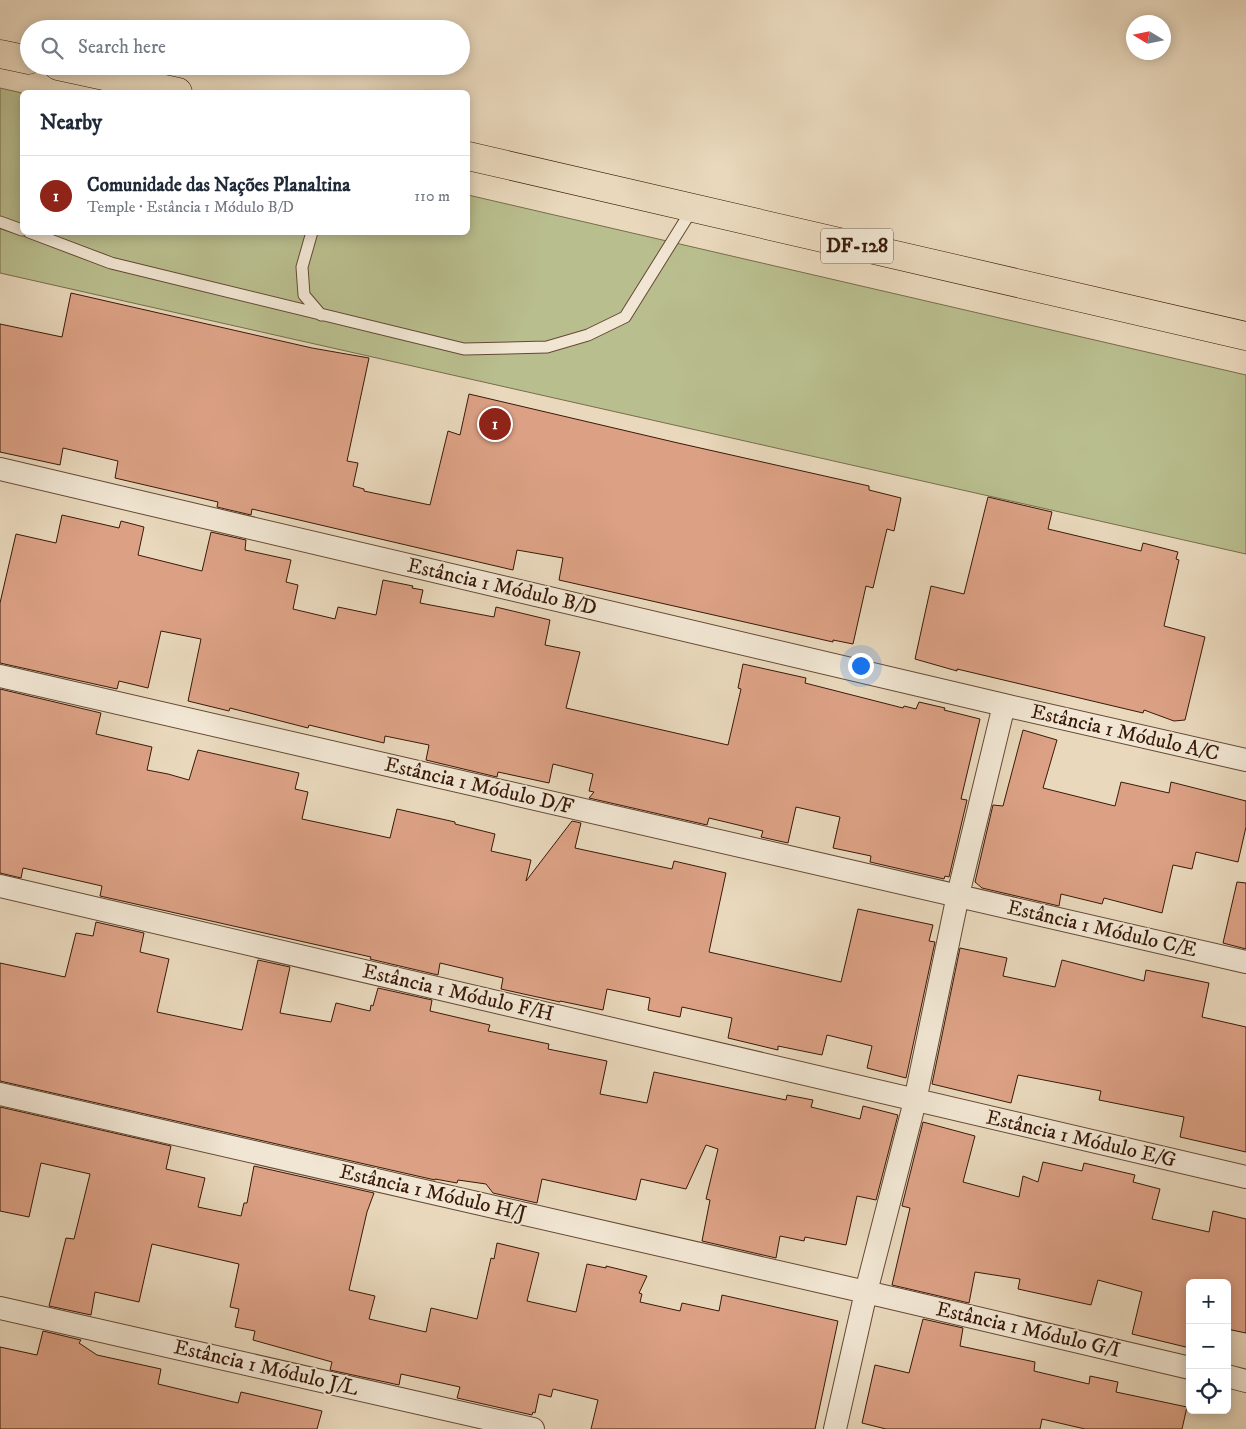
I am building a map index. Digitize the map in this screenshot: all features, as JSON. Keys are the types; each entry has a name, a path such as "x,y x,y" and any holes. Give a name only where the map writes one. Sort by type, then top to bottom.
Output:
{"main road":[{"path":"0,54 20,58"},
{"path":"100,75 169,90"},
{"name":"DF-128","path":"470,156 1246,336"}],"street":[{"name":"Estância 1 Módulo B/D","path":"0,470 1004,705"},
{"name":"Estância 1 Módulo D/F","path":"0,676 958,895"},
{"name":"Estância 1 Módulo A/C","path":"1004,705 1246,760"},
{"path":"835,1429 866,1292 915,1101 958,895 1004,705"},
{"name":"Estância 1 Módulo F/H","path":"0,886 915,1101"},
{"name":"Estância 1 Módulo C/E","path":"958,895 1246,962"},
{"name":"Estância 1 Módulo H/J","path":"0,1094 866,1292"},
{"name":"Estância 1 Módulo E/G","path":"915,1101 1246,1177"},
{"name":"Estância 1 Módulo G/I","path":"866,1292 1186,1367"},
{"name":"Estância 1 Módulo J/L","path":"0,1308 533,1429"},
{"path":"1231,1377 1246,1381"}],"lane":[{"path":"37,235 111,263 464,349 547,347 588,334 625,316 693,208"},
{"path":"0,222 20,229"},
{"path":"311,235 302,267 304,295 321,315"}],"green space":[{"path":"0,88 20,93 20,235 470,235 470,195 1246,375 1246,554 0,273"}],"building":[{"path":"71,293 312,348 369,358 347,461 358,463 353,486 364,489 364,491 430,505 448,431 460,435 469,394 869,486 869,490 901,498 894,531 887,529 873,588 866,586 853,644 833,640 833,642 559,580 563,558 517,550 513,570 252,509 251,515 217,507 218,502 115,478 118,461 63,448 60,465 0,452 0,324 62,337"},
{"path":"988,497 1052,512 1048,529 1141,551 1143,543 1178,552 1176,559 1179,560 1164,626 1205,637 1185,720 1174,721 1144,710 1143,713 957,669 957,671 915,659 931,586 964,594"},
{"path":"62,515 119,528 121,521 144,527 138,555 202,571 211,532 246,540 245,550 291,560 286,582 298,585 293,609 335,619 338,607 376,615 383,580 423,590 420,603 494,617 496,607 550,620 545,645 580,652 566,708 728,745 741,689 738,688 743,664 806,678 805,683 903,708 904,706 916,709 919,702 980,719 961,799 967,800 949,877 945,876 944,879 870,862 871,856 833,848 840,817 796,807 788,843 761,837 763,831 709,818 707,825 589,798 594,792 589,791 593,774 553,764 549,783 498,772 497,777 426,760 429,745 385,736 384,743 309,725 308,728 230,708 229,711 188,701 201,639 161,631 148,688 119,681 117,689 0,663 0,603 16,534 56,543"},
{"path":"0,689 101,713 96,734 152,747 147,770 189,780 198,750 299,773 295,789 308,792 302,819 390,838 397,809 455,822 455,824 495,834 491,851 531,860 526,881 572,821 581,823 575,848 672,869 674,861 726,873 709,952 841,982 858,909 933,925 929,941 935,942 906,1078 867,1068 872,1046 827,1035 822,1055 778,1046 778,1050 728,1038 732,1018 682,1007 680,1017 648,1010 650,998 607,989 603,1010 560,1002 501,989 503,978 440,963 438,975 370,959 371,957 100,896 102,886 23,868 21,878 0,873"},
{"path":"1023,730 1057,740 1043,788 1115,806 1121,782 1169,793 1171,782 1246,801 1246,827 1238,862 1196,852 1192,869 1173,865 1162,913 1104,898 1102,904 1061,894 1059,906 982,888 975,882 993,805 1003,806"},
{"path":"1237,882 1246,883 1246,949 1223,943"},
{"path":"96,922 144,933 140,952 169,959 157,1012 242,1030 258,960 290,967 280,1013 331,1022 336,1003 370,1011 378,988 432,1000 430,1011 490,1025 488,1031 549,1044 548,1049 607,1061 600,1094 647,1103 654,1072 786,1100 787,1095 813,1100 811,1107 860,1119 863,1106 898,1115 876,1200 857,1196 846,1245 805,1237 804,1241 780,1236 776,1258 702,1241 710,1200 706,1199 718,1149 706,1145 686,1189 641,1179 636,1200 542,1179 537,1203 493,1193 486,1184 458,1180 457,1183 435,1180 0,1081 0,963 65,977 76,933 93,936"},
{"path":"960,948 1007,958 1003,976 1055,987 1062,960 1144,981 1146,970 1209,983 1202,1017 1246,1027 1246,1152 1180,1137 1184,1117 1099,1100 1101,1091 1018,1075 1011,1103 932,1084"},
{"path":"0,1107 171,1146 166,1169 205,1178 198,1207 241,1216 244,1203 247,1203 254,1166 374,1193 367,1212 349,1290 375,1296 369,1319 426,1332 431,1308 477,1319 491,1258 494,1259 497,1243 539,1253 527,1301 576,1312 587,1264 606,1268 606,1266 647,1276 639,1293 642,1294 640,1302 680,1311 682,1303 719,1311 722,1295 838,1321 815,1429 591,1429 598,1400 553,1389 551,1397 539,1394 535,1413 533,1412 532,1415 457,1398 460,1387 401,1374 399,1385 330,1370 332,1362 253,1340 255,1331 235,1327 239,1309 230,1307 239,1264 152,1244 139,1302 95,1292 91,1315 49,1306 66,1238 74,1239 90,1174 41,1163 29,1217 0,1211"},
{"path":"923,1122 975,1136 963,1182 1019,1197 1023,1176 1038,1182 1043,1162 1082,1171 1084,1163 1135,1175 1133,1182 1160,1189 1152,1219 1209,1232 1213,1211 1246,1219 1246,1333 1231,1330 1231,1279 1186,1279 1186,1347 1132,1334 1142,1292 1098,1280 1091,1305 1018,1289 1020,1279 975,1272 969,1303 892,1285 910,1208 902,1206"},
{"path":"923,1319 963,1328 960,1346 1035,1362 1034,1371 1089,1384 1090,1376 1118,1382 1116,1392 1186,1407 1186,1411 1182,1429 1085,1429 1042,1419 1040,1429 886,1429 862,1423 875,1365 909,1373"},
{"path":"43,1331 81,1340 79,1343 97,1355 161,1369 158,1384 238,1403 241,1392 322,1411 317,1429 0,1429 0,1347 37,1355"}],"place":[{"name":"Comunidade das Nações Planaltina","path":"495,424"}]}
